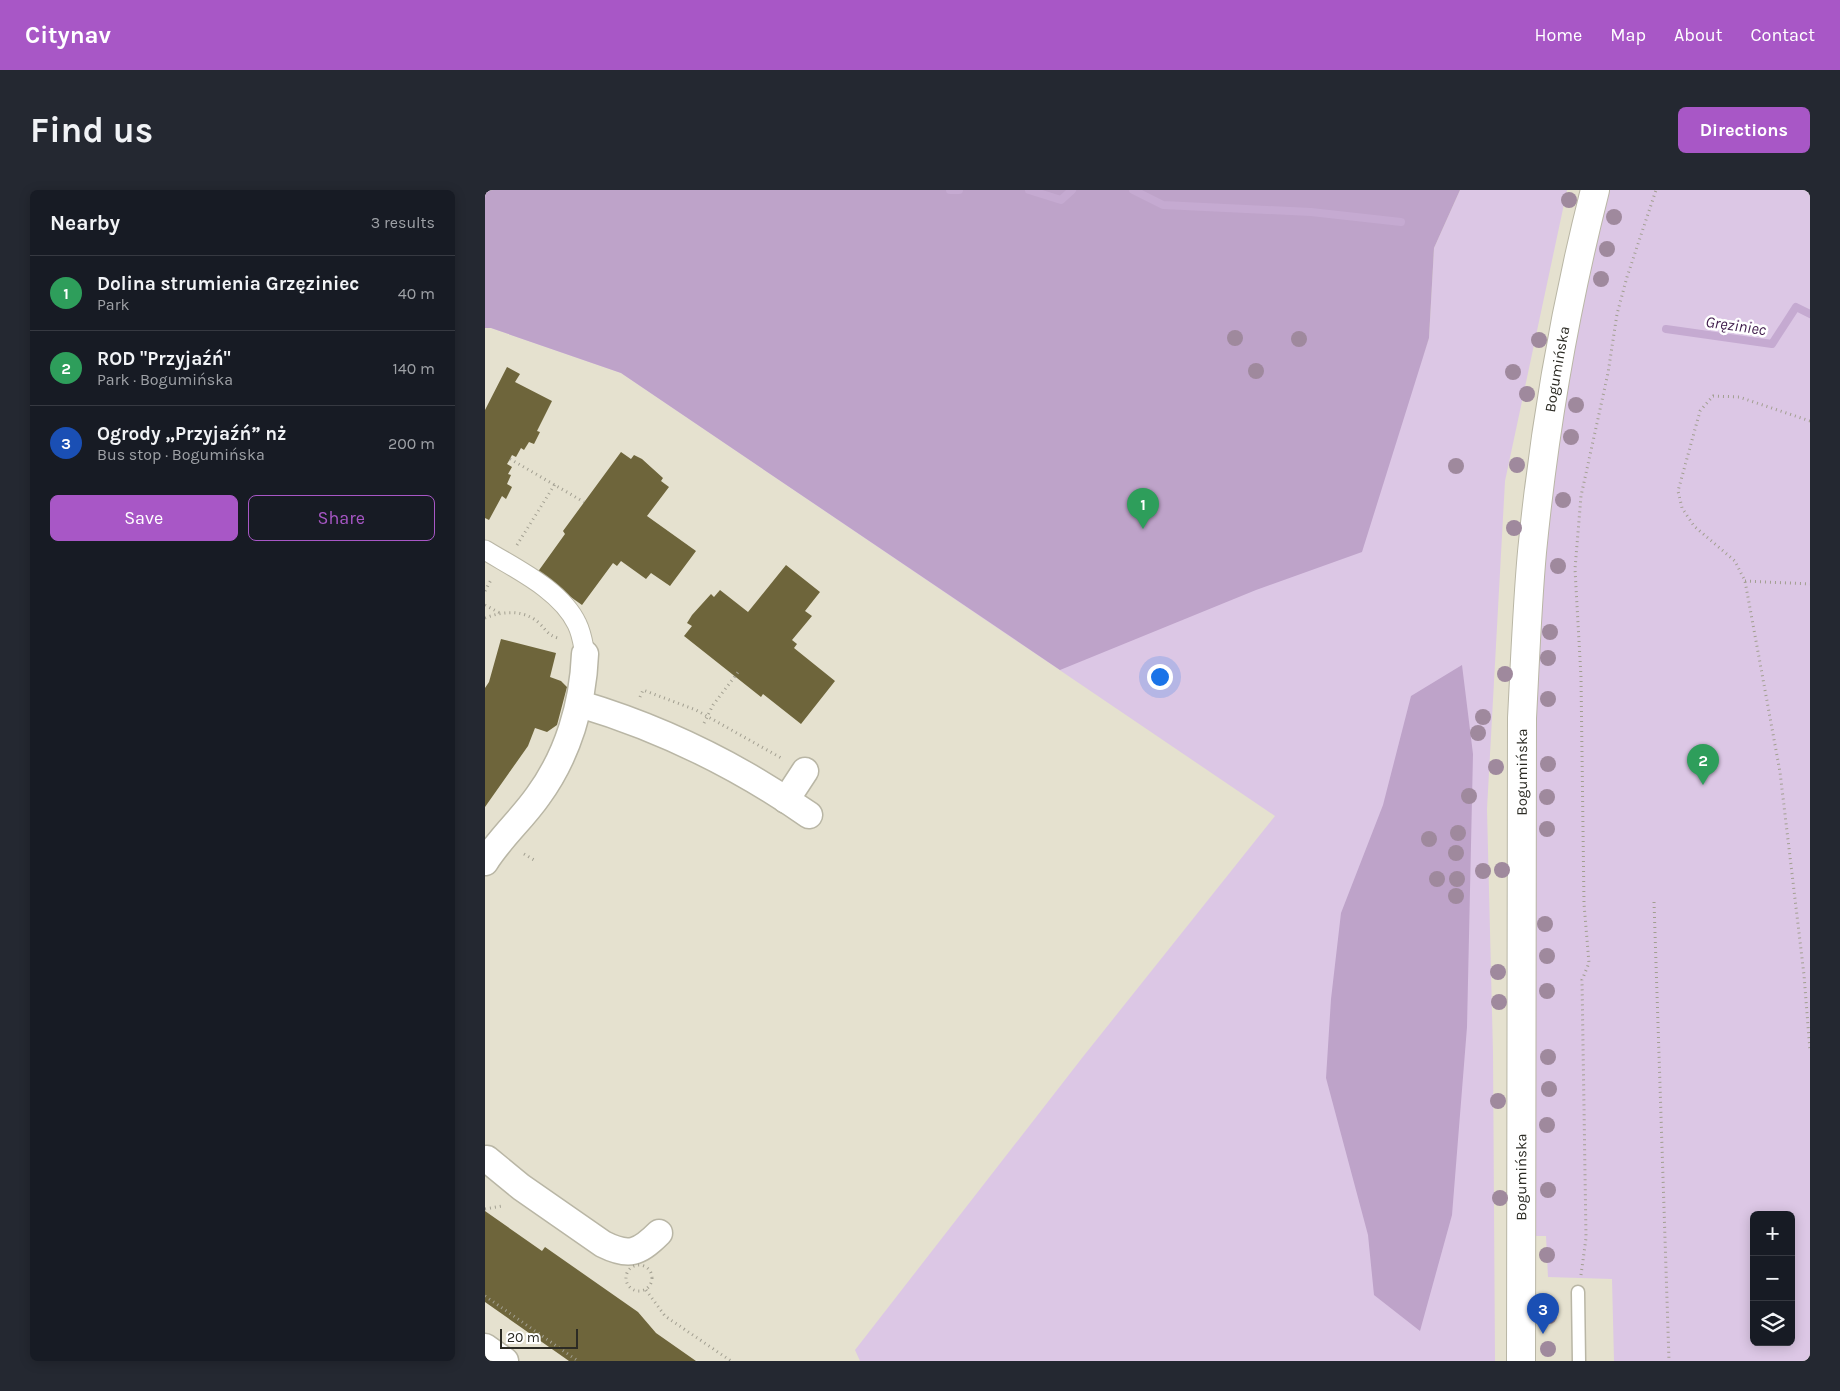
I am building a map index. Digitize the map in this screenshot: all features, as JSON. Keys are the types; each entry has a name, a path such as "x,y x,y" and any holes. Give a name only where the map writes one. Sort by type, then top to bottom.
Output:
{"street":[{"name":"Bogumińska","path":"1521,1361 1522,718 1526,638 1532,553 1551,401 1572,291 1595,190"},
{"path":"485,550 543,588 569,611 577,624 574,648 580,704 565,748 539,795 485,862"},
{"path":"580,704 611,713 716,757 809,815"},
{"path":"786,800 805,771"},
{"path":"486,1158 521,1187 603,1244 616,1250 630,1252 646,1246 659,1233"},
{"path":"485,1347 505,1361"}],"lane":[{"path":"1578,1292 1579,1361"}],"path":[{"path":"1578,1292 1586,1238 1582,980 1589,963 1584,904 1581,686 1576,560 1581,496 1606,382 1617,314 1627,277 1656,190"},
{"path":"1810,421 1739,397 1713,396 1700,411 1678,491 1682,508 1694,526 1735,561 1745,581 1780,772 1804,975 1810,1051"},
{"path":"510,460 584,502"},
{"path":"506,562 555,484"},
{"path":"1745,581 1810,584"},
{"path":"485,605 501,614"},
{"path":"485,618 501,614 521,613 532,617 550,635 574,648"},
{"path":"693,746 713,705 739,671"},
{"path":"1654,902 1669,1361"},
{"path":"485,1209 507,1205"},
{"path":"646,1290 665,1316 731,1361"},
{"path":"485,1296 578,1361"}],"shaded area":[{"path":"485,190 1423,355 1429,338 1434,248 1460,190 1567,190 1505,481 1487,809 1493,1053 1495,1361 860,1361 855,1350 1082,1058 1275,816 621,373 491,328 485,328"},
{"path":"485,190 1460,190 1434,248 1429,338 1362,552 1256,590 1060,670 621,373 491,328 485,328"},
{"path":"1609,190 1810,190 1810,1361 1614,1361 1612,1279 1548,1277 1546,1236 1535,1236 1535,728 1540,598 1555,462 1588,280"},
{"path":"1462,665 1473,754 1467,1027 1452,1215 1420,1331 1374,1295 1368,1235 1326,1078 1331,999 1341,913 1383,805 1411,696"}],"building":[{"path":"507,367 520,374 515,382 552,401 537,431 540,432 534,444 529,442 524,450 521,448 516,457 512,455 507,464 512,467 508,474 511,475 507,484 512,487 506,499 502,496 489,520 485,518 485,410"},
{"path":"621,452 631,459 634,455 642,459 663,478 661,481 669,487 647,516 696,551 670,586 651,573 646,579 621,561 617,566 613,563 582,605 537,573 565,534 563,531"},
{"path":"786,565 820,592 805,611 812,616 792,640 797,644 794,648 835,681 801,724 763,694 761,697 684,636 692,626 687,623 692,615 711,594 714,597 720,590 748,612"},
{"path":"501,639 556,653 550,677 561,681 567,687 557,725 547,732 535,728 528,746 485,807 485,688 489,682"},
{"path":"485,1211 542,1251 545,1247 638,1312 656,1333 696,1361 569,1361 485,1302"}],"waterway":[{"name":"Gręziniec","path":"950,190 959,190"},
{"name":"Gręziniec","path":"1029,190 1061,200 1072,190"},
{"name":"Gręziniec","path":"1133,190 1163,205 1311,212 1401,222"},
{"name":"Gręziniec","path":"1666,329 1772,344 1796,307 1810,314"}],"place":[{"name":"Dolina strumienia Grzęziniec","path":"1143,529"},
{"name":"ROD \"Przyjaźń\"","path":"1703,785"},
{"name":"Ogrody „Przyjaźń” nż","path":"1543,1334"}]}
